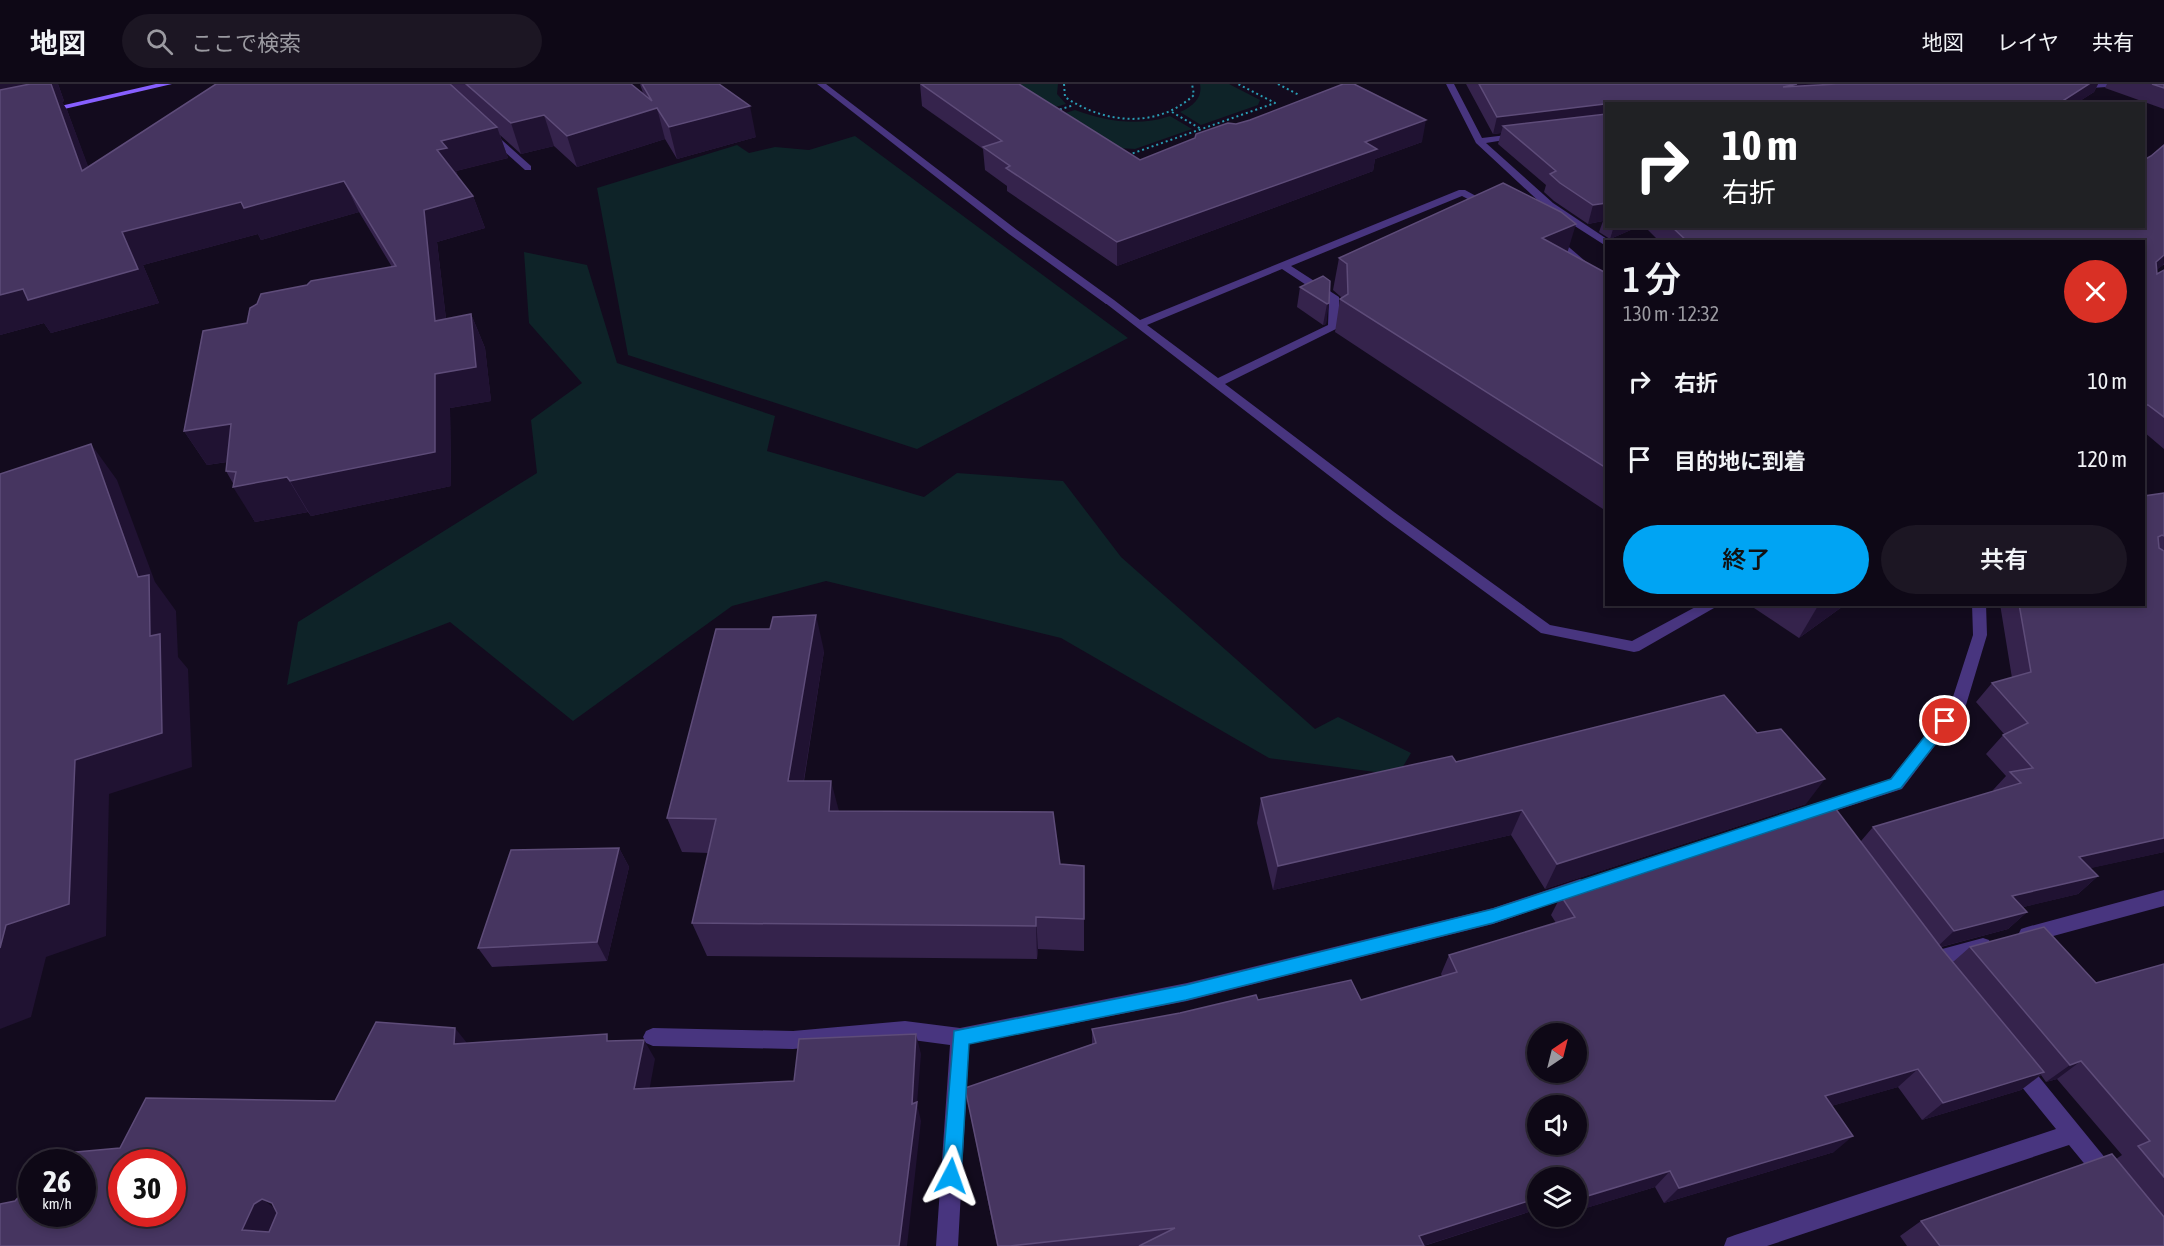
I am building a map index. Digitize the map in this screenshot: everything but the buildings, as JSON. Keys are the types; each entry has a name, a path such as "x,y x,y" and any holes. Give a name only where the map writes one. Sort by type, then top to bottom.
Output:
{"street":[{"path":"34,112 168,84"},
{"path":"821,84 1013,232 1140,324 1389,514 1546,629 1634,647 1710,606"},
{"path":"1450,84 1479,141 1549,205 1605,242"},
{"path":"2070,87 2107,84"},
{"path":"486,130 528,168"},
{"path":"1479,141 1537,134"},
{"path":"1140,324 1462,192 1504,213"},
{"path":"1584,228 1605,226"},
{"path":"1545,234 1556,240 1605,283"},
{"path":"1218,383 1334,327 1335,299 1283,265"},
{"path":"1796,816 1896,784 1958,705 1980,635 1978,606"},
{"path":"1818,809 1832,828"},
{"path":"653,1037 794,1040 905,1030 960,1037 1186,992 1493,916 1594,883"},
{"path":"1931,960 2164,898"},
{"path":"1917,942 1946,979"},
{"path":"947,1246 960,1037"},
{"path":"2006,1052 2122,1194"},
{"path":"1735,1246 2073,1134"}],"path":[{"path":"1064,84 1065,97 1075,105 1110,117 1154,116 1172,112 1187,104 1194,95 1192,84"},
{"path":"1121,155 1130,154 1275,103 1238,84"},
{"path":"1278,84 1299,95"},
{"path":"1048,114 1075,105"},
{"path":"1172,112 1202,129"},
{"path":"1227,120 1236,125"}],"green space":[{"path":"1014,84 1058,84 1057,94 1066,104 1052,108"},
{"path":"1200,84 1229,84 1260,100 1258,105 1201,125 1180,112 1196,101 1200,94"},
{"path":"1075,110 1110,120 1134,122 1170,116 1192,129 1135,149 1118,148 1062,114"},
{"path":"855,136 1128,338 917,449 628,355 597,188 737,145 749,153 775,147 809,150"},
{"path":"524,252 587,265 617,363 775,416 767,451 924,497 957,473 1063,481 1121,557 1315,729 1338,717 1411,753 1398,775 1269,758 1061,638 826,581 732,606 573,721 450,622 287,685 298,622 537,473 531,420 582,383 529,323"}],"route":[{"path":"951,1176 960,1037 1186,992 1493,916 1896,784 1945,721"}]}
